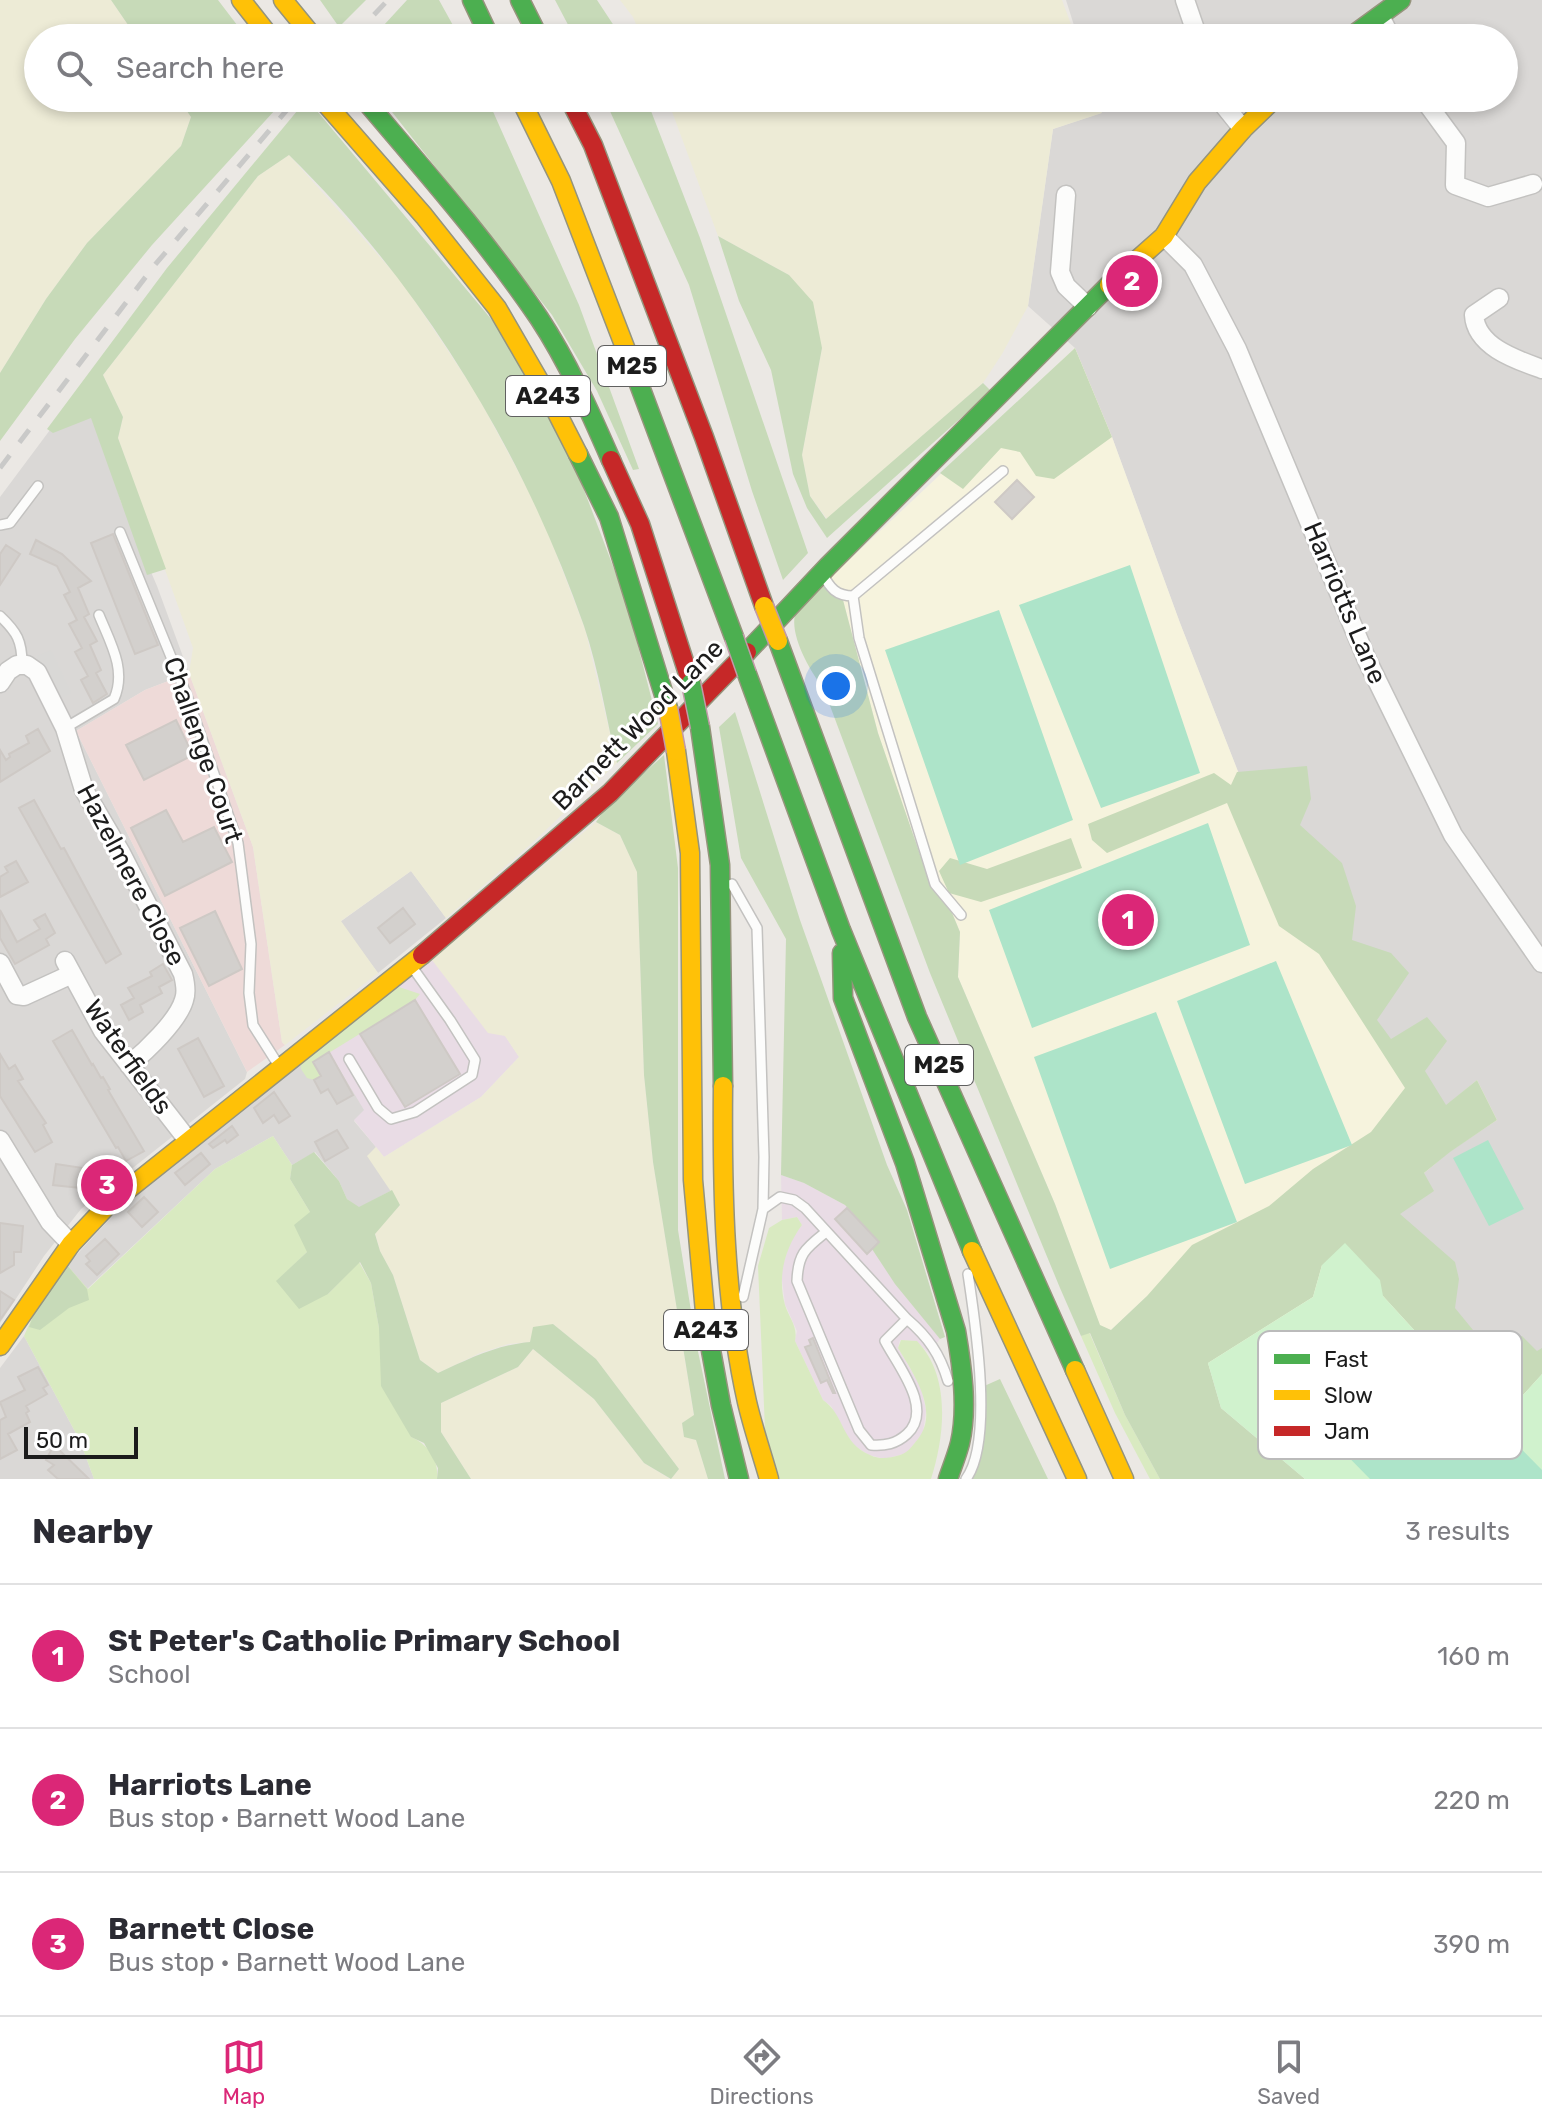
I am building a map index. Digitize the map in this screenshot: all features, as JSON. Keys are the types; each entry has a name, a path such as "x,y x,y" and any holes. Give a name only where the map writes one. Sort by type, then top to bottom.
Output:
{"main road":[{"path":"241,0 260,24"},
{"path":"283,0 302,24"},
{"path":"472,0 483,24"},
{"path":"520,0 532,24"},
{"path":"1369,24 1401,0"},
{"name":"A243","path":"333,112 424,216 497,308 552,403 609,517 668,708 690,852 693,1177 697,1256 707,1336 726,1432 739,1479"},
{"name":"A243","path":"374,112 472,227 547,334 592,416 640,524 691,683 720,864 723,994 721,1178 725,1253 734,1332 753,1427 769,1479"},
{"name":"M25","path":"527,112 561,181 695,528 841,930 962,1230 1077,1479"},
{"name":"M25","path":"576,112 593,145 704,437 917,1017 1124,1479"},
{"name":"Barnett Wood Lane","path":"0,1346 71,1244 106,1207 187,1139 410,964 557,842 610,793 822,573 1128,266 1164,236 1197,182 1261,112"},
{"name":"M25","path":"841,930 843,998 905,1163 956,1331 964,1393 960,1443 948,1479"}],"street":[{"path":"1185,0 1193,24"},
{"path":"1380,16 1384,24"},
{"path":"1229,112 1243,129"},
{"path":"1433,112 1456,143 1455,185 1488,197 1533,184"},
{"path":"1066,195 1060,272 1066,286 1088,307"},
{"name":"Harriotts Lane","path":"1164,236 1193,265 1237,349 1367,660 1453,835 1542,963"},
{"path":"1499,298 1474,315 1480,332 1497,349 1542,369"},
{"path":"0,683 8,671 22,664"},
{"name":"Hazelmere Close","path":"22,664 37,672 65,728 84,790 121,853 184,978 184,1001 178,1012 129,1065"},
{"name":"Waterfields","path":"0,963 17,995 24,996 69,967 103,1031 187,1139"},
{"path":"0,1140 50,1222 71,1244"}],"lane":[{"path":"822,573 830,589 844,596 853,596 1003,471"},
{"path":"0,525 10,523 38,486"},
{"name":"Challenge Court","path":"120,532 187,696 238,843 251,944 249,993 253,1025 279,1066"},
{"path":"853,596 859,638 935,884 961,915"},
{"path":"65,728 114,699 118,691 119,666 99,615"},
{"path":"0,616 18,635 22,644 22,664"},
{"path":"720,864 757,928 763,1209 734,1332"},
{"path":"349,1059 378,1108 391,1119 415,1112 472,1075 475,1060 410,964"},
{"path":"763,1209 780,1197 794,1200 805,1208 907,1319 925,1334 944,1368 952,1392 960,1443"},
{"path":"962,1230 978,1337 980,1425 974,1469 966,1479"},
{"path":"826,1232 805,1249 798,1264 797,1281 859,1430 871,1445 885,1446 901,1440 912,1429 918,1411 914,1396 885,1341 907,1319"}],"shaded area":[{"path":"0,0 111,0 127,24 24,24 24,112 188,112 191,117 181,146 87,243 46,299 0,373"},
{"path":"620,0 1062,0 1071,24 636,24"},
{"path":"1066,0 1542,0 1542,1374 1523,1395 1522,1331 1468,1331 1370,1218 1449,1152 1497,1119 1428,1120 1278,874 1180,623 1112,437 1075,348 1028,306 1053,129 1101,112 1518,112 1518,24 1074,24"},
{"path":"672,112 1102,113 1053,129 1028,306 983,383 827,519 810,496 802,455 822,348 789,275 718,236"},
{"path":"289,155 402,282 476,393 541,514 585,629 617,763 446,918 411,871 341,921 378,973 285,1045 282,1042 253,847 189,673 193,648 118,438 123,417 103,375 258,176"},
{"path":"1075,348 1112,437 1180,623 1278,874 1429,1120 1477,1080 1497,1120 1449,1152 1371,1218 1416,1309 1443,1331 1258,1331 1258,1425 1146,1297 1111,1330 1100,1326 1055,1204 958,977 960,932 950,908 932,889 878,733 843,600 830,578"},
{"path":"85,383 121,502 157,586 189,673 145,690 76,731 247,1072 245,1079 81,1209 44,1256 0,1323 0,497"},
{"path":"51,650 71,693 57,700 37,656"},
{"path":"189,673 253,847 282,1042 285,1045 247,1072 76,731 145,690"},
{"path":"596,822 620,835 637,871 644,1075 653,1162 694,1416 682,1423 684,1436 696,1440 708,1479 671,1479 679,1469 596,1359 553,1324 530,1342 508,1344 480,1353 438,1373 420,1360 393,1275 380,1251 375,1233 400,1205 367,1156 376,1147 384,1157 481,1097 519,1057 505,1036 488,1033 432,960"},
{"path":"411,871 446,918 378,973 340,922"},
{"path":"432,960 505,1036 519,1057 481,1097 384,1157 354,1120 364,1110 322,1040"},
{"path":"322,1040 365,1110 354,1121 376,1147 368,1156 392,1190 359,1208 347,1199 339,1181 315,1152 292,1165 273,1136 215,1169 87,1289 67,1265 117,1211"},
{"path":"781,1175 804,1183 845,1205 879,1242 873,1248 940,1339 929,1353 916,1341 900,1340 898,1348 921,1387 926,1410 923,1433 907,1453 885,1459 869,1455 850,1443 831,1406 823,1400 795,1341 797,1331 785,1304 781,1272 791,1239 802,1225 797,1217 782,1220"},
{"path":"24,1336 80,1441 94,1479 0,1479 0,1368"},
{"path":"533,1349 594,1399 644,1463 670,1479 471,1479 441,1432 441,1403 518,1367"},
{"path":"1542,1374 1542,1479 1305,1479 1288,1459 1522,1459 1522,1395"}],"green space":[{"path":"111,0 218,0 236,24 127,24"},
{"path":"320,0 366,0 342,24 337,24"},
{"path":"407,0 439,0 452,24 385,24"},
{"path":"555,0 597,0 613,24 568,24"},
{"path":"188,112 273,112 152,245 75,339 0,441 0,373 46,299 87,243 181,146 191,117"},
{"path":"296,112 318,112 507,338 578,474 627,603 658,724 617,763 584,626 531,497 499,434 425,315 383,259 289,155 258,176 103,375 123,417 118,438 166,569 147,575 91,418 53,433 47,429 167,268"},
{"path":"392,112 493,112 579,305 639,469 633,470 597,391 552,315"},
{"path":"610,112 651,112 700,238 808,553 783,580 752,491 689,285"},
{"path":"718,236 789,275 813,302 822,348 802,455 810,496 826,519 983,383 991,391 827,538 807,508 793,474 771,370 739,301"},
{"path":"1075,348 1112,437 1054,479 1036,476 1020,452 1001,448 963,489 940,473"},
{"path":"1130,565 1200,773 1101,808 1019,605"},
{"path":"830,578 843,600 878,733 932,889 950,908 960,932 958,977 1055,1204 1100,1325 1111,1330 1147,1296 1192,1245 1269,1206 1313,1169 1371,1132 1405,1088 1319,954 1279,926 1227,803 1107,853 1092,840 1088,824 1214,773 1231,785 1237,772 1307,766 1311,799 1300,825 1342,863 1356,906 1352,940 1391,953 1409,973 1377,1020 1391,1039 1427,1017 1447,1041 1425,1071 1446,1105 1477,1080 1497,1120 1424,1173 1434,1191 1400,1214 1455,1262 1459,1279 1455,1308 1474,1331 1415,1331 1383,1296 1322,1265 1313,1297 1208,1363 1221,1408 1258,1439 1258,1459 1281,1459 1305,1479 1160,1479 1125,1415 1090,1333 1081,1336 1060,1288 930,973 823,687 801,650 794,618 808,597"},
{"path":"999,610 1073,820 960,865 885,650"},
{"path":"735,712 800,920 887,1165 907,1210 945,1337 940,1339 895,1284 872,1249 879,1242 845,1205 804,1183 781,1175 786,939 741,858 719,727"},
{"path":"664,755 678,868 678,1230 696,1342 725,1479 708,1479 696,1440 684,1437 682,1423 694,1415 653,1162 644,1075 637,872 620,835 596,822 607,806"},
{"path":"1208,823 1250,945 1032,1028 989,910"},
{"path":"1071,838 1082,868 981,902 949,893 939,871 950,858 987,869"},
{"path":"1276,961 1352,1145 1245,1184 1177,1001"},
{"path":"399,987 420,994 314,1062 321,1076 314,1080 307,1078 301,1069 300,1057"},
{"path":"1156,1012 1237,1222 1110,1269 1034,1057"},
{"path":"273,1136 292,1165 290,1179 310,1212 307,1252 277,1281 328,1294 359,1262 371,1283 379,1328 411,1437 423,1444 431,1454 437,1479 94,1479 80,1441 24,1336 35,1311 67,1265 88,1289 215,1169"},
{"path":"1488,1140 1524,1209 1489,1226 1453,1158"},
{"path":"314,1152 339,1181 347,1199 359,1207 392,1190 400,1205 375,1234 393,1275 420,1360 438,1373 494,1349 530,1342 533,1327 553,1324 596,1359 679,1469 671,1479 644,1463 594,1399 533,1349 518,1367 441,1403 441,1432 471,1479 437,1479 438,1468 424,1443 411,1437 381,1386 379,1328 371,1283 360,1262 328,1294 299,1309 276,1281 307,1252 294,1225 310,1212 290,1179 292,1165"},
{"path":"797,1217 802,1225 784,1263 783,1294 794,1326 795,1341 823,1400 836,1413 848,1436 861,1450 881,1458 906,1452 918,1439 926,1416 922,1392 898,1348 901,1340 917,1341 936,1371 942,1407 940,1444 931,1479 780,1479 765,1430 758,1266 769,1228 782,1220"},
{"path":"1345,1243 1380,1280 1383,1296 1415,1331 1259,1331 1313,1297 1322,1265"},
{"path":"67,1265 87,1289 89,1300 69,1308 40,1330 29,1327 35,1311"},
{"path":"1089,1332 1125,1415 1160,1479 1150,1479 1115,1413 1081,1336"},
{"path":"1258,1332 1258,1439 1221,1408 1208,1363"},
{"path":"1522,1336 1537,1351 1542,1348 1542,1374 1523,1395"},
{"path":"1542,1374 1542,1479 1305,1479 1281,1459 1522,1459 1522,1395"},
{"path":"1000,1379 1048,1479 971,1479 982,1448 982,1387"},
{"path":"1522,1450 1542,1470 1542,1479 1370,1479 1350,1459 1522,1459"}],"building":[{"path":"1017,480 1034,497 1012,519 995,502"},
{"path":"113,534 158,645 135,654 91,543"},
{"path":"36,540 62,554 91,581 78,588 89,614 84,617 97,641 90,645 101,670 96,673 107,694 93,703 81,680 88,676 75,652 82,648 69,624 77,620 64,595 70,592 57,566 30,554"},
{"path":"6,545 20,554 0,585 0,554"},
{"path":"176,720 193,755 144,780 126,745"},
{"path":"38,729 50,751 0,782 0,750 6,760 9,754 29,743 26,736"},
{"path":"34,800 61,849 64,848 121,954 106,963 19,808"},
{"path":"166,810 183,842 214,827 232,862 165,896 131,828"},
{"path":"16,861 28,882 0,897 0,877 8,872 5,867"},
{"path":"403,908 415,924 390,943 378,928"},
{"path":"0,910 17,942 40,929 34,920 45,914 55,933 46,939 49,945 15,964 0,938"},
{"path":"215,911 242,969 209,986 180,928"},
{"path":"163,964 172,980 159,987 162,993 140,1005 143,1012 129,1020 121,1005 134,998 128,988 152,976 150,972"},
{"path":"415,1000 460,1074 405,1107 360,1034"},
{"path":"72,1030 92,1065 103,1077 144,1151 126,1161 53,1041"},
{"path":"198,1038 224,1086 204,1097 178,1049"},
{"path":"329,1052 353,1095 337,1104 328,1089 321,1093 314,1080 321,1076 313,1062"},
{"path":"0,1054 9,1069 15,1065 23,1079 18,1081 46,1123 43,1125 52,1142 35,1152 0,1096"},
{"path":"274,1092 290,1116 279,1123 274,1115 263,1123 254,1108"},
{"path":"232,1126 238,1135 213,1148 209,1144"},
{"path":"337,1130 348,1148 325,1161 315,1142"},
{"path":"201,1153 210,1164 185,1185 175,1173"},
{"path":"56,1164 83,1168 80,1188 53,1185"},
{"path":"144,1197 158,1212 142,1227 128,1212"},
{"path":"847,1208 879,1242 867,1254 835,1219"},
{"path":"0,1223 23,1226 21,1252 14,1252 14,1265 0,1273"},
{"path":"105,1239 119,1254 97,1275 86,1264 90,1261 86,1256"},
{"path":"0,1291 14,1300 0,1320"},
{"path":"813,1338 835,1393 827,1380 821,1383 805,1347 811,1345 809,1340"},
{"path":"38,1367 48,1385 43,1388 47,1394 26,1406 30,1422 8,1434 17,1450 0,1459 0,1420 6,1417 0,1402 25,1390 18,1377"},
{"path":"54,1445 89,1479 58,1479 48,1470 54,1465 46,1460"}],"railway":[{"path":"365,24 388,0"},
{"path":"0,468 154,266 285,112"}],"traffic: fast":[{"path":"472,0 483,24"},
{"path":"520,0 532,24"},
{"path":"1368,24 1401,0"},
{"path":"375,112 476,233 539,318 569,370 611,460"},
{"path":"747,652 828,566 1109,285"},
{"path":"636,376 734,637"},
{"path":"578,454 609,517 668,708"},
{"path":"734,637 747,674"},
{"path":"778,641 917,1017 1075,1370"},
{"path":"747,674 841,930 972,1251"},
{"path":"691,683 700,727"},
{"path":"700,727 720,865 723,1086"},
{"path":"842,953 843,998 905,1163 956,1331 964,1416 960,1443 948,1479"},
{"path":"706,1323 739,1479"}],"traffic: slow":[{"path":"241,0 260,24"},
{"path":"283,0 303,24"},
{"path":"333,112 424,216 497,308 578,454"},
{"path":"527,112 561,181 636,376"},
{"path":"1109,285 1164,236 1197,182 1261,112"},
{"path":"764,606 778,641"},
{"path":"668,708 676,751"},
{"path":"676,751 690,853 693,1180 706,1323"},
{"path":"0,1346 71,1244 106,1207 422,955"},
{"path":"723,1086 724,1205 733,1324 747,1402 769,1479"},
{"path":"972,1251 1077,1479"},
{"path":"1075,1370 1124,1479"}],"traffic: jam":[{"path":"576,112 593,145 704,437 764,606"},
{"path":"611,460 640,524 691,683"},
{"path":"422,955 610,793 747,652"}],"place":[{"name":"Harriots Lane","path":"1132,281"},
{"name":"St Peter's Catholic Primary School","path":"1128,920"},
{"name":"Barnett Close","path":"107,1185"}]}
